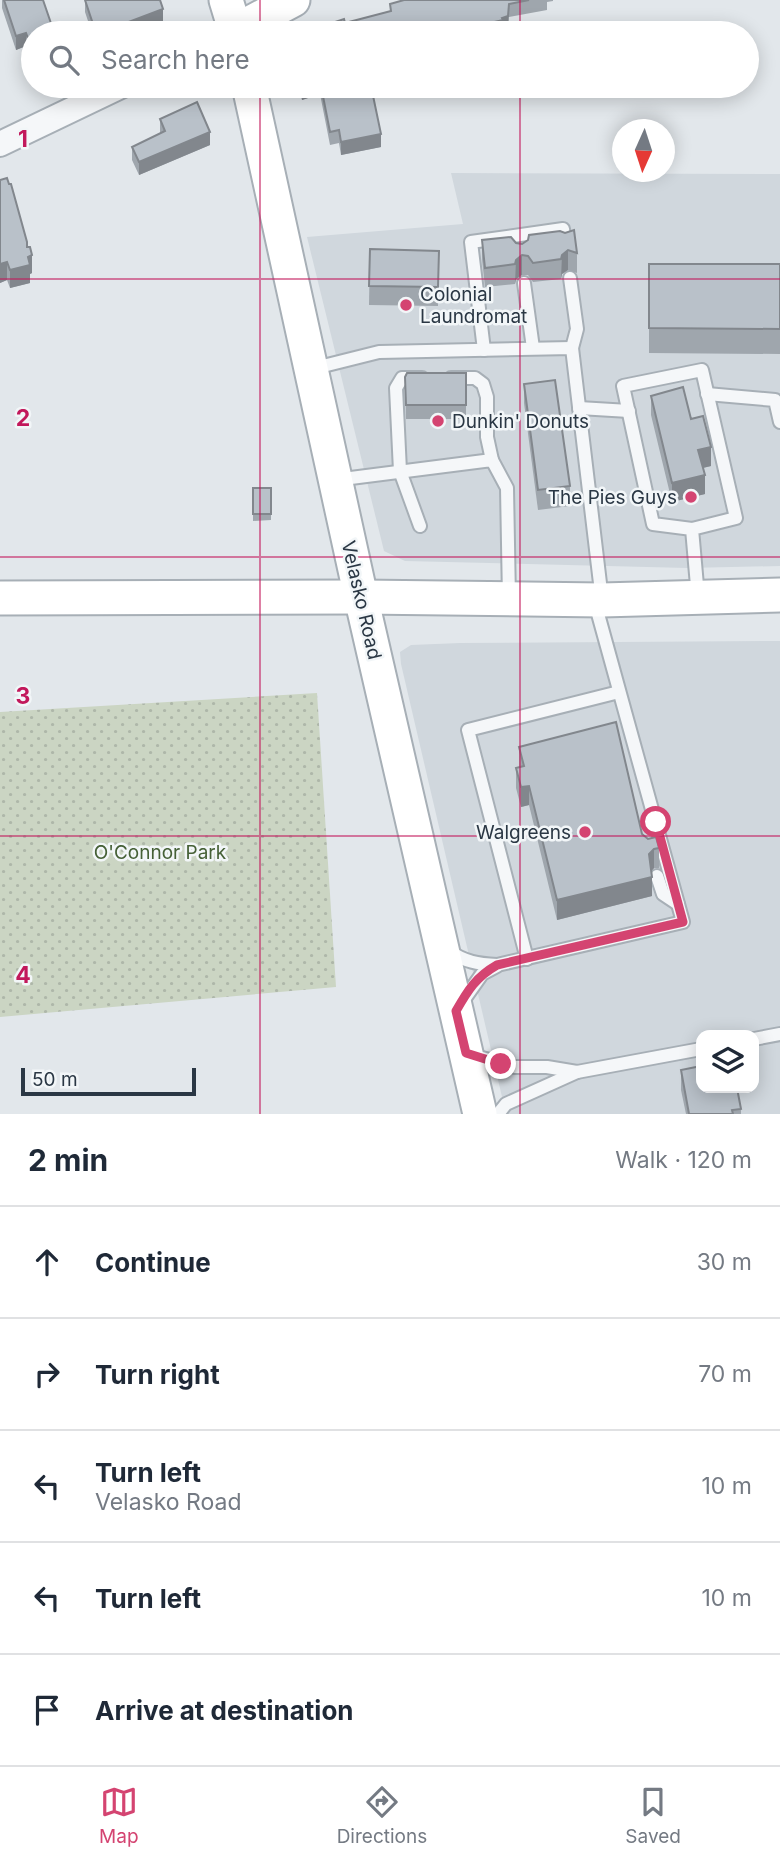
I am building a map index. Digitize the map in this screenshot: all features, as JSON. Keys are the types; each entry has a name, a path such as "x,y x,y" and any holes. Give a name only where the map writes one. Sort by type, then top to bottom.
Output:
{"street":[{"path":"240,21 293,0"},
{"path":"0,144 96,98"},
{"name":"Velasko Road","path":"252,98 361,597 480,1114"},
{"path":"0,598 361,597 598,600 780,596"}],"lane":[{"path":"484,349 471,242 518,240 563,229 565,244"},
{"path":"441,944 464,960 497,965 683,922 619,692 598,600 572,348 576,329 570,278"},
{"path":"524,283 533,348"},
{"path":"311,369 379,352 572,348"},
{"path":"702,370 707,394 736,518 692,529 653,524 623,386 702,370"},
{"path":"420,526 400,471 396,388 402,378 475,378 483,384 487,397 487,437 492,460 507,488 509,599"},
{"path":"707,394 775,400 780,422"},
{"path":"579,408 629,411"},
{"path":"335,480 492,460"},
{"path":"692,529 698,597"},
{"path":"527,959 468,730 619,692"},
{"path":"650,850 656,822"},
{"path":"657,876 663,894 678,904"},
{"path":"456,1011 466,993 482,974 497,965"},
{"path":"759,1038 780,1034"},
{"path":"498,1114 506,1104 577,1072 696,1050"},
{"path":"466,1053 515,1067 577,1072"}],"shaded area":[{"path":"451,173 612,173 612,182 675,182 675,174 780,174 780,566 687,568 405,561 384,551 307,237 463,224"},
{"path":"780,641 780,1114 506,1114 401,664 400,652 411,645"}],"green space":[{"name":"O'Connor Park","path":"317,693 336,987 0,1017 0,712"}],"building":[{"path":"4,0 43,0 50,21 21,21 21,34 16,36"},
{"path":"85,0 160,0 163,9 131,21 92,21"},
{"path":"404,0 529,0 509,4 508,16 499,21 353,21 391,11 390,4"},
{"path":"323,98 374,98 381,134 341,142 339,130 330,132"},
{"path":"197,102 210,132 139,162 132,147 165,131 160,119"},
{"path":"7,178 11,184 27,247 30,247 32,255 28,257 30,265 10,270 7,262 0,264 0,180"},
{"path":"574,230 577,253 568,250 561,259 533,263 528,256 522,255 515,264 485,268 482,240 511,237 516,243 522,244 528,240 529,235"},
{"path":"370,249 439,251 438,287 369,286"},
{"path":"649,264 780,264 780,329 649,328"},
{"path":"407,373 466,373 466,405 406,405"},
{"path":"555,380 570,486 538,490 524,384"},
{"path":"683,387 691,419 703,416 711,447 698,450 705,475 672,483 651,396"},
{"path":"253,488 271,488 271,514 253,514"},
{"path":"616,722 642,834 648,839 656,837 659,848 649,854 652,877 557,900 529,786 521,787 516,768 524,766 519,747"},
{"path":"696,1067 696,1093 738,1093 741,1109 732,1110 733,1114 689,1114 681,1070"}],"place":[{"name":"Colonial Laundromat","path":"406,305"},
{"name":"Dunkin' Donuts","path":"438,421"},
{"name":"The Pies Guys","path":"691,497"},
{"name":"Walgreens","path":"585,832"}],"route":[{"path":"501,1064 466,1053 456,1011 466,993 482,974 497,965 683,922 656,822"}]}
